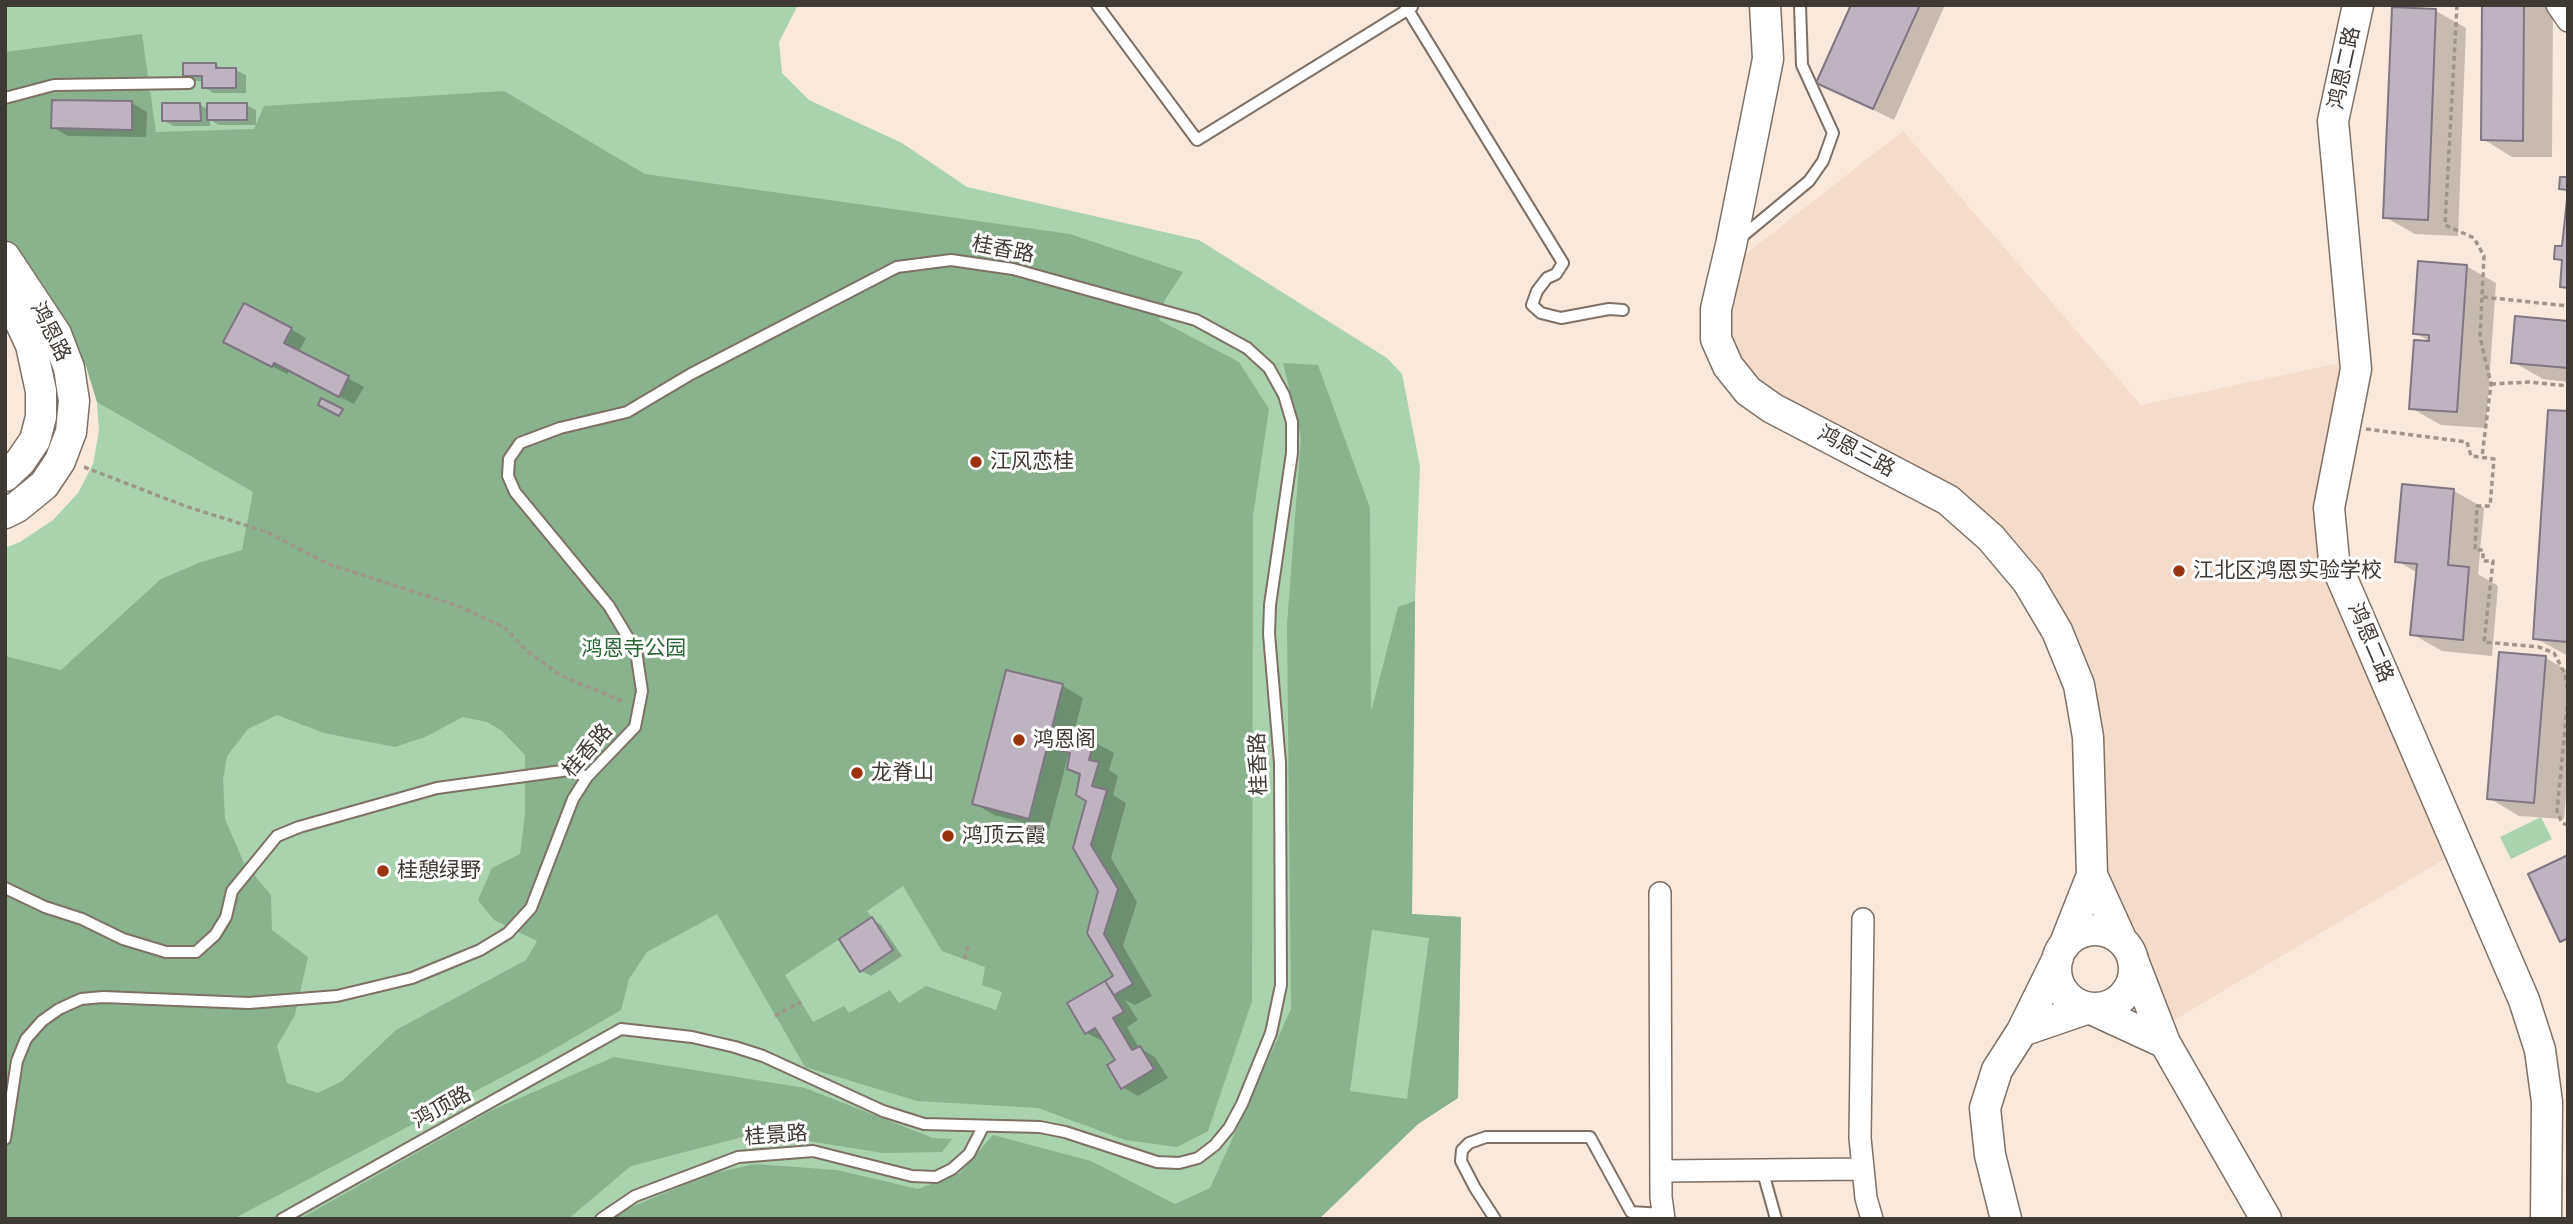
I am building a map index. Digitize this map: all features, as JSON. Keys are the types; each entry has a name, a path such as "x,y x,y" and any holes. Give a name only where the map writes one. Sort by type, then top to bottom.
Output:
{"street":[{"name":"鸿恩三路","path":"1765,5 1768,60 1716,309 1716,339 1728,366 1748,391 1772,408 1948,500 1991,538 2028,582 2057,631 2079,685 2088,737 2092,875"},
{"name":"鸿恩二路","path":"2358,5 2333,121 2356,369 2329,508 2334,560 2524,1000 2540,1050 2547,1102 2546,1219"},
{"path":"2557,5 2568,21"},
{"name":"鸿恩路","path":"5,257 56,334 69,368 74,401 71,432 60,461 44,485 17,507 5,513"},
{"name":"鸿恩路","path":"5,298 18,315 31,345 41,391 41,417 35,440 20,462 5,476"},
{"path":"2006,1219 1990,1155 1985,1108 1997,1070 2022,1031 2061,952 2092,875"},
{"path":"2092,875 2128,952 2165,1043 2266,1219"},
{"path":"1661,892 1661,1171 1664,1216"},
{"path":"1863,919 1860,1138 1866,1198 1872,1219"},
{"path":"2022,1031 2089,1007 2101,1008 2113,1004 2123,997 2134,975 2128,952 2112,934 2100,930 2086,931 2074,936 2061,952 2058,981 2067,995 2078,1003 2089,1007 2165,1043"},
{"path":"1661,1171 1863,1168"}],"lane":[{"path":"1097,5 1197,140 1409,6 1563,263 1556,274 1547,278 1537,291 1532,305 1541,313 1560,318 1609,309 1623,310"},
{"path":"1731,245 1809,181 1823,161 1833,133 1802,65 1800,5"},
{"path":"5,98 54,85 189,83"},
{"name":"桂香路","path":"5,1139 17,1061 26,1040 42,1021 58,1009 81,999 103,997 249,1003 337,996 412,978 480,950 508,933 531,908 573,799 587,777 635,727 642,691 636,651 609,606 514,492 508,476 509,459 520,443 560,428 627,412 691,374 897,267 951,260 1013,270 1196,320 1247,348 1269,368 1284,395 1292,422 1292,453 1270,604 1269,634 1280,764 1280,985 1271,1033 1242,1104 1229,1128 1215,1145 1198,1158 1179,1163 1157,1162 1040,1127 924,1124 883,1111 763,1056 735,1047 692,1037 621,1030"},
{"path":"5,888 45,907 82,919 122,939 166,952 197,951 215,935 226,917 232,891 277,836 299,827 437,788 569,770 587,777"},
{"name":"鸿顶路","path":"282,1219 621,1030"},
{"name":"桂景路","path":"601,1219 635,1196 738,1157 813,1151 912,1175 936,1177 953,1169 969,1154 983,1127"},
{"path":"1496,1219 1461,1161 1462,1150 1469,1143 1486,1137 1590,1137 1631,1212 1664,1216"},
{"path":"1762,1169 1776,1219"}],"path":[{"path":"2458,5 2445,225 2474,239 2484,256 2480,337 2491,384 2482,457"},
{"path":"2482,297 2568,306"},
{"path":"2491,384 2529,382 2568,386"},
{"path":"2345,426 2467,442 2471,456 2494,460 2490,506 2477,506 2475,550 2483,550 2483,561 2493,561 2484,642 2539,647 2554,653 2564,674 2568,693"},
{"path":"84,467 185,506 267,532 328,564 458,607 505,627 527,651 560,675 639,708"},
{"path":"2568,698 2557,811 2562,823 2568,825"},
{"path":"964,959 969,944"},
{"path":"775,1016 802,1002"}],"shaded area":[{"name":"江北区鸿恩实验学校","path":"1903,131 2141,405 2345,362 2317,511 2448,857 2171,1022 2101,873 2098,735 2036,577 1757,384 1739,360 1727,336 1738,260"}],"green space":[{"name":"鸿恩寺公园","path":"5,5 798,5 779,42 782,73 809,100 902,143 967,187 1199,240 1387,358 1402,374 1420,466 1415,601 1412,914 1461,917 1458,1098 1418,1124 1319,1219 5,1219 5,548 20,542 53,520 78,493 93,464 99,431 97,402 86,366 67,332 5,238"},
{"name":"鸿恩寺公园","path":"142,34 156,132 254,129 264,106 504,91 645,174 1070,234 1183,272 1165,300 1159,320 1239,362 1269,409 1253,516 1252,1001 1208,1131 1177,1147 1125,1140 1038,1108 917,1101 805,1067 717,914 647,952 629,979 621,1010 542,1056 233,1219 5,1219 5,656 61,670 161,579 201,562 242,550 253,492 97,402 86,366 67,332 5,238 5,52","holes":["277,715 324,733 395,747 425,737 463,717 487,722 502,731 525,755 525,815 520,854 492,868 478,900 494,920 537,941 526,960 396,1030 342,1081 318,1093 287,1083 277,1046 295,1015 308,957 272,930 271,895 244,863 225,819 223,780 227,756 248,729","903,886 942,951 985,967 982,985 1002,992 996,1010 926,986 899,1003 890,990 849,1013 844,1006 813,1022 785,975 838,940 860,972 893,950 867,911"]},
{"path":"1283,363 1318,365 1370,508 1371,712 1398,607 1415,601 1412,914 1461,917 1458,1098 1418,1124 1319,1219 611,1219 622,1211 710,1174 755,1164 837,1170 918,1189 960,1173 993,1135 1091,1161 1175,1204 1210,1188 1291,1009 1287,625 1301,437","holes":["1372,930 1429,938 1407,1099 1350,1091"]},
{"path":"2541,817 2552,839 2511,859 2500,837"},
{"path":"614,1057 805,1088 933,1138 952,1139 942,1152 883,1153 758,1133 631,1166 568,1219 300,1219 492,1110"}],"building":[{"path":"1851,5 1920,5 1873,109 1816,83"},
{"path":"2482,5 2524,5 2523,141 2481,140"},
{"path":"2392,7 2436,9 2428,220 2383,218"},
{"path":"183,63 216,63 216,68 236,68 236,88 202,88 202,76 183,76"},
{"path":"52,100 132,101 132,130 51,128"},
{"path":"162,103 200,103 201,121 162,121"},
{"path":"207,103 247,103 247,120 207,120"},
{"path":"2568,168 2568,190 2559,189 2560,177 2567,177"},
{"path":"2568,190 2568,288 2560,287 2562,260 2554,259 2555,246 2562,246"},
{"path":"2418,261 2467,265 2457,412 2409,409 2414,340 2429,341 2429,335 2413,334"},
{"path":"244,303 292,328 284,343 349,376 339,397 274,363 272,367 223,342"},
{"path":"2515,316 2568,321 2568,368 2511,363"},
{"path":"321,398 343,409 339,416 318,405"},
{"path":"2548,410 2568,411 2568,642 2533,639"},
{"path":"2402,484 2454,489 2448,565 2469,567 2463,640 2410,635 2417,564 2395,562"},
{"path":"2499,652 2546,656 2534,803 2487,799"},
{"name":"鸿恩阁","path":"1006,670 1063,684 1029,819 972,804"},
{"path":"1052,728 1094,740 1089,760 1099,762 1092,786 1107,790 1091,845 1118,889 1104,934 1133,984 1114,995 1105,981 1113,976 1087,933 1098,891 1073,848 1086,801 1076,795 1080,774 1067,769 1070,753 1047,746"},
{"path":"2568,855 2568,938 2560,942 2528,874"},
{"path":"872,917 893,950 860,972 839,939"},
{"path":"1105,981 1124,1012 1113,1018 1132,1050 1140,1046 1154,1069 1121,1089 1107,1065 1115,1060 1095,1028 1085,1034 1067,1003"}],"place":[{"name":"江风恋桂","path":"976,462"},
{"name":"江北区鸿恩实验学校","path":"2179,571"},
{"name":"鸿恩阁","path":"1019,740"},
{"name":"龙脊山","path":"857,773"},
{"name":"鸿顶云霞","path":"948,836"},
{"name":"桂憩绿野","path":"383,871"}]}
